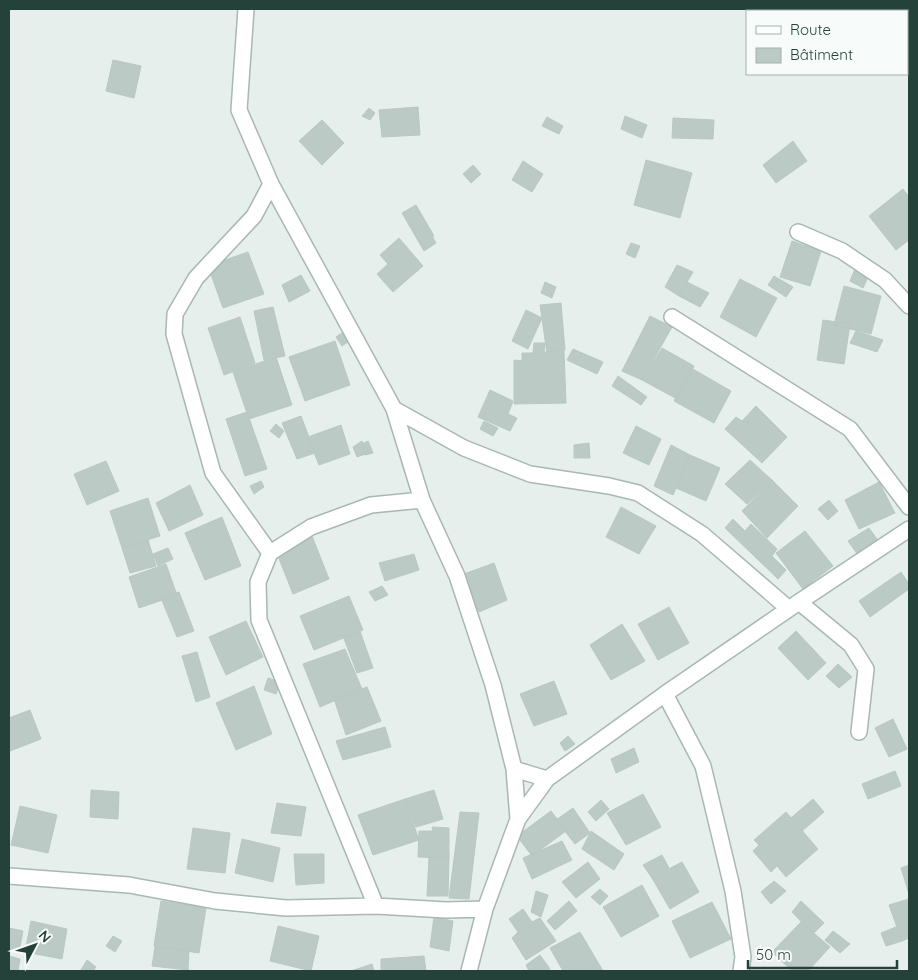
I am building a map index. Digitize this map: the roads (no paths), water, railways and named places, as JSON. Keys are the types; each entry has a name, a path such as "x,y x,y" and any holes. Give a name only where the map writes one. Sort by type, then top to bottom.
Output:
{"street":[{"path":"246,9 240,110 271,184 394,409 422,500 457,576 493,685 514,769 518,819"},
{"path":"270,553 213,473 174,334 176,314 196,278 254,216 271,184"},
{"path":"798,232 842,251 886,280 909,306"},
{"path":"672,317 850,429 909,507"},
{"path":"394,409 464,448 530,474 609,486 638,493 702,534 794,606 851,645 866,668 859,732"},
{"path":"376,906 259,620 258,582 270,553 311,527 372,505 422,500"},
{"path":"469,971 485,909 518,819 547,779 665,694 909,529"},
{"path":"665,694 703,766 733,891 743,957 741,971"},
{"path":"514,769 547,779"},
{"path":"9,876 129,885 215,900 286,908 376,906 446,910 485,909"}]}
